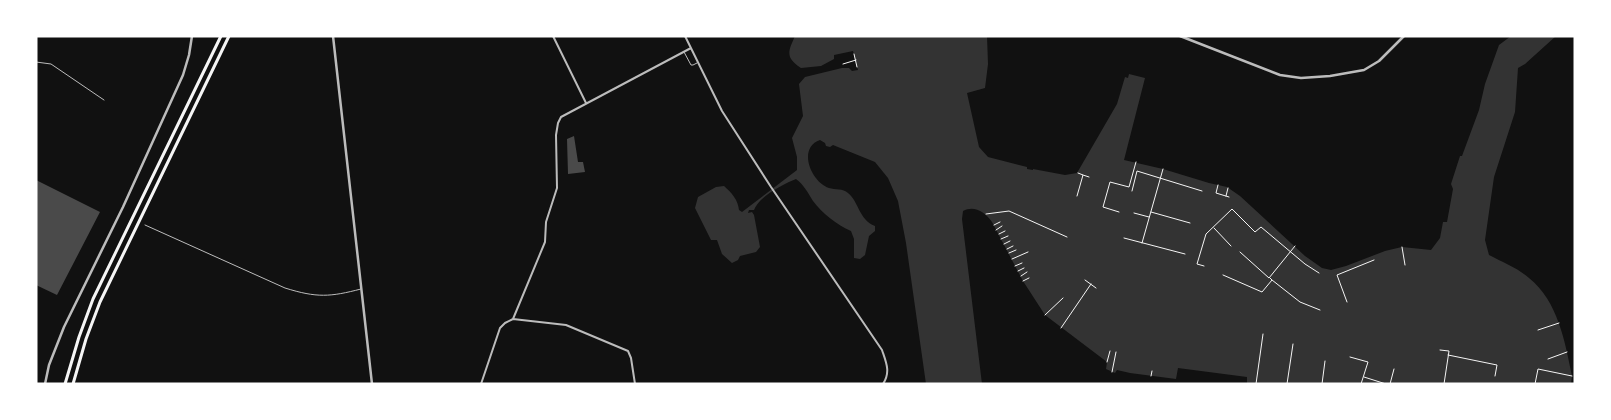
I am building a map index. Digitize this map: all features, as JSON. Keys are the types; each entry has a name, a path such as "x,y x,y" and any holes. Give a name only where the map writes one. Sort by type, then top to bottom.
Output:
{"main road":[{"path":"66,384 79,337 93,299 220,36"},
{"path":"73,384 93,320 109,283 229,36"}],"street":[{"path":"45,384 49,365 64,327 183,76 192,36"},
{"path":"333,36 372,384"},
{"path":"553,36 586,103"},
{"path":"685,36 722,111 882,350 888,367 884,384"},
{"path":"1180,36 1280,75 1301,78 1330,76 1364,70 1379,61 1404,36"},
{"path":"481,384 500,328 513,319 545,242 546,222 557,188 556,135 558,123 563,115 691,48"},
{"path":"513,319 566,325 628,351 631,358 634,384"}],"lane":[{"path":"684,52 692,66 698,63"},
{"path":"36,62 51,64 104,100"},
{"path":"145,226 285,288 302,293 334,296 362,289"}],"path":[{"path":"854,54 858,68"},
{"path":"842,64 856,60"},
{"path":"1119,212 1103,207 1110,182 1129,187 1136,162"},
{"path":"1142,243 1163,169"},
{"path":"1132,191 1137,171 1202,191"},
{"path":"1078,174 1089,177"},
{"path":"1078,196 1083,175"},
{"path":"1218,185 1216,193 1229,197"},
{"path":"1226,196 1228,188"},
{"path":"1204,266 1197,264 1206,234 1232,209 1255,232 1261,227 1290,252 1320,273"},
{"path":"986,214 1009,211 1067,237"},
{"path":"1151,212 1190,223"},
{"path":"1134,213 1149,217"},
{"path":"994,225 1000,222"},
{"path":"996,230 1002,226"},
{"path":"1213,227 1230,246"},
{"path":"999,234 1005,231"},
{"path":"1002,240 1008,236"},
{"path":"1124,238 1185,254"},
{"path":"1004,244 1010,241"},
{"path":"1006,249 1013,246"},
{"path":"1269,278 1295,246"},
{"path":"1402,247 1405,265"},
{"path":"1009,254 1016,250"},
{"path":"1012,259 1028,252"},
{"path":"1240,252 1300,302 1320,310"},
{"path":"1347,302 1337,275 1374,260"},
{"path":"1015,266 1022,263"},
{"path":"1346,266 1348,271"},
{"path":"1018,271 1024,268"},
{"path":"1021,276 1027,272"},
{"path":"1223,275 1262,292 1272,280"},
{"path":"1023,281 1029,278"},
{"path":"1085,280 1096,288"},
{"path":"1062,328 1091,284"},
{"path":"1045,316 1063,298"},
{"path":"1538,330 1559,323"},
{"path":"1256,384 1263,334"},
{"path":"1287,384 1293,344"},
{"path":"1107,362 1110,350"},
{"path":"1440,350 1448,351 1444,384"},
{"path":"1112,372 1116,352"},
{"path":"1548,359 1567,352"},
{"path":"1448,355 1497,366 1495,376"},
{"path":"1350,357 1368,362 1361,384"},
{"path":"1322,384 1325,361"},
{"path":"1390,384 1394,369"},
{"path":"1535,384 1538,369 1572,376"},
{"path":"1151,376 1152,372"},
{"path":"1363,376 1386,384"}],"shaded area":[{"path":"795,36 987,36 988,64 985,88 967,93 979,147 988,157 1027,167 1027,169 1065,175 1077,173 1117,104 1125,77 1128,78 1129,74 1145,78 1124,160 1227,187 1240,196 1305,256 1322,268 1331,270 1402,247 1431,250 1440,238 1443,222 1447,222 1453,189 1451,184 1479,110 1485,84 1499,45 1511,36 1556,36 1518,68 1515,112 1494,177 1485,240 1489,255 1525,274 1539,287 1547,298 1554,310 1563,336 1572,376 1571,384 1247,384 1247,377 1178,368 1176,379 1117,370 1115,373 1106,369 1107,362 1045,315 1023,281 992,222 979,210 967,209 963,211 962,219 982,384 926,384 906,243 898,201 888,178 875,162 833,145 830,147 826,146 820,140 813,144 809,150 809,165 817,179 829,188 846,191 855,201 866,220 875,226 875,231 869,236 865,255 860,259 854,258 854,239 851,231 825,214 813,201 804,186 796,179 772,191 761,200 754,210 749,210 748,213 752,212 754,215 760,247 756,252 740,256 738,260 732,263 722,254 717,240 711,240 695,208 698,197 716,187 724,186 730,191 739,210 742,212 797,170 797,157 792,138 803,116 799,84 805,77 842,68 849,68 852,71 858,70 853,51 834,55 834,59 821,66 801,68 792,61 789,54"}],"building":[{"path":"574,136 578,162 583,162 585,172 568,174 567,139"},
{"path":"36,180 100,212 57,295 36,285"}]}
